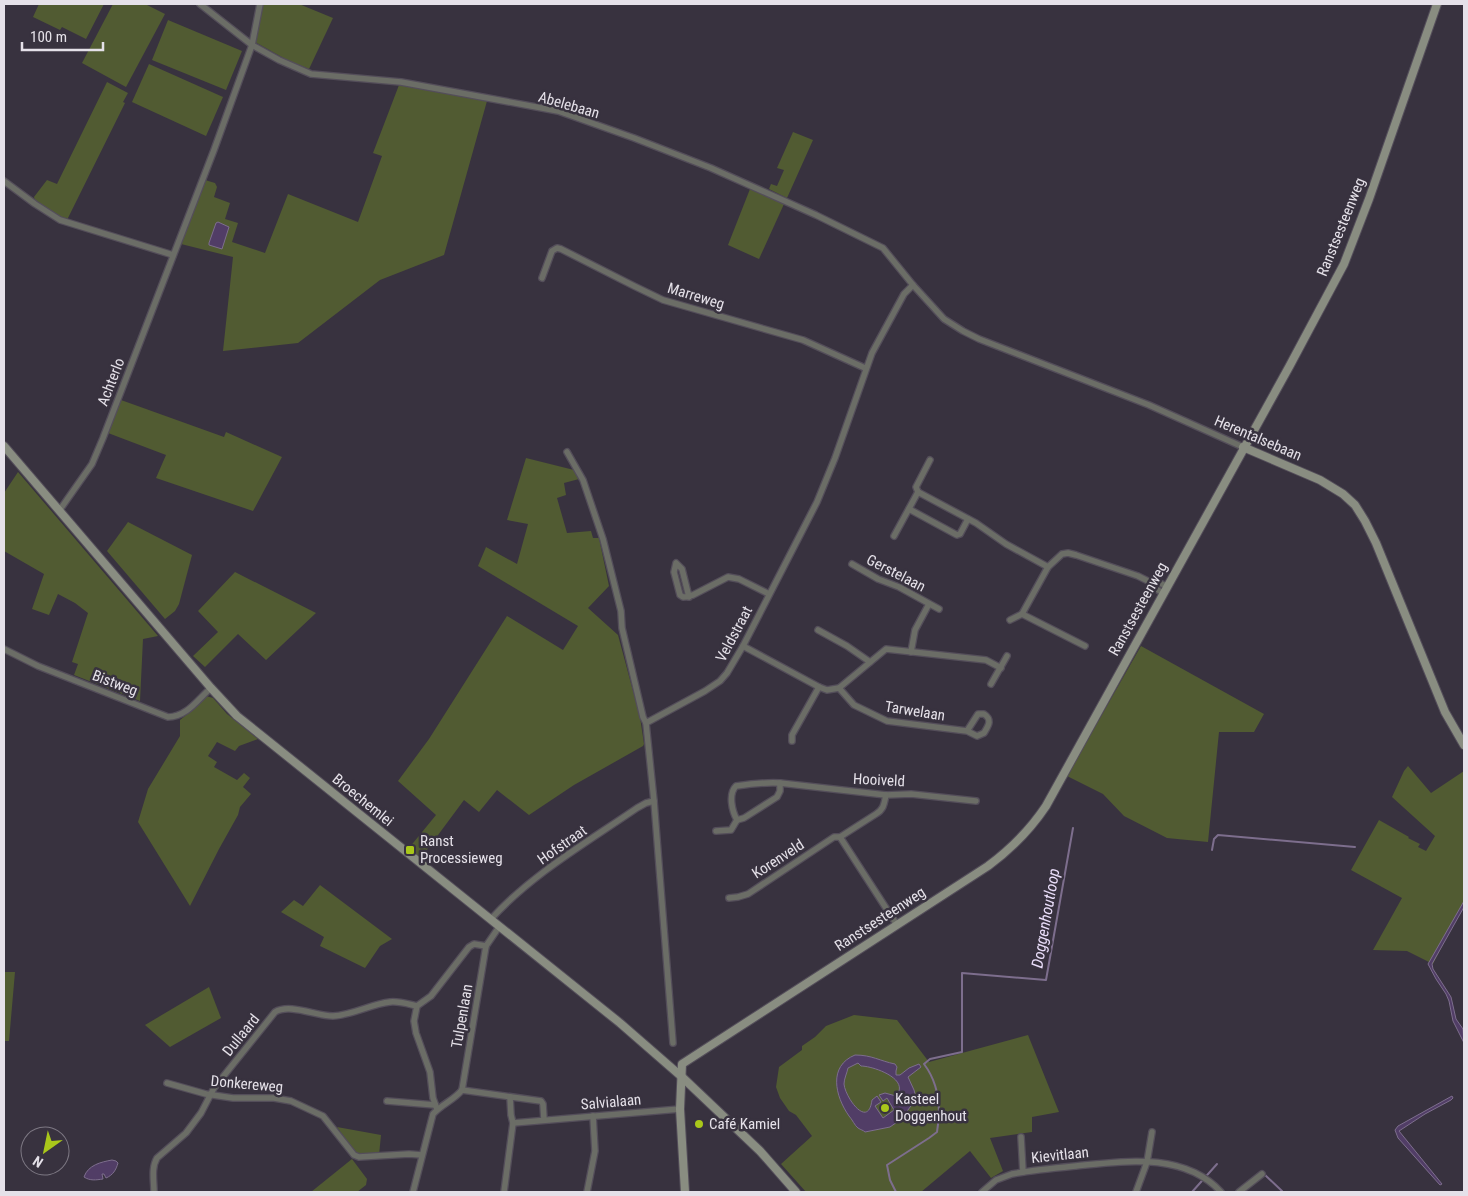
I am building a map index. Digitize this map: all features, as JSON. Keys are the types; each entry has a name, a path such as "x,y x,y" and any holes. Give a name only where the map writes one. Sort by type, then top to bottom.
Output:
{"street":[{"name":"Abelebaan","path":"200,4 252,45 279,60 311,74 401,82 558,111 687,158 816,215 882,248 913,285"},
{"name":"Achterlo","path":"59,512 92,464 103,438 252,45 260,4"},
{"name":"Ranstsesteenweg","path":"685,1192 680,1109 682,1062 1000,857 1036,821 1061,779 1344,264 1437,4"},
{"path":"4,181 60,220 173,255"},
{"name":"Marreweg","path":"542,278 552,251 557,248 561,249 663,300 803,340 866,368"},
{"name":"Herentalsebaan","path":"913,285 944,319 979,339 1149,405 1320,480 1343,494 1355,505 1376,543 1445,712 1464,745"},
{"name":"Veldstraat","path":"646,723 720,682 727,673 743,646 817,502 872,353 904,294 913,285"},
{"name":"Broechemlei","path":"4,446 237,716 620,1023 682,1077 760,1151 796,1192"},
{"path":"567,452 583,480 603,538 621,611 622,628 646,723 673,1044"},
{"path":"930,460 916,486 918,492 968,519 1006,544 1048,567"},
{"path":"894,536 918,492"},
{"path":"909,509 957,535 960,534 968,519"},
{"path":"1010,620 1022,614 1048,567 1062,554 1068,553 1138,576 1150,582 1154,581 1165,590"},
{"path":"689,596 682,569 676,563 674,572 680,595 683,597 689,596 728,577 740,579 770,594"},
{"name":"Gerstelaan","path":"852,564 939,609"},
{"name":"Gerstelaan","path":"911,652 915,630 928,604"},
{"path":"1022,614 1085,646"},
{"path":"818,630 847,646 870,662"},
{"path":"743,646 827,690 839,688 886,649 986,660 1001,668"},
{"name":"Bistweg","path":"4,649 38,666 168,717 184,713 211,688"},
{"path":"991,684 1007,656"},
{"path":"792,741 792,735 819,687"},
{"name":"Tarwelaan","path":"839,688 854,705 886,722 968,731"},
{"name":"Hooiveld","path":"737,820 733,813 732,792 736,786 770,782 886,795 911,794 976,802"},
{"path":"716,831 731,830 737,820 744,818 777,797 780,791 780,783"},
{"name":"Korenveld","path":"729,898 748,894 834,837 840,837 882,810 886,795"},
{"name":"Hofstraat","path":"491,920 500,909 545,871 637,808 654,801"},
{"path":"840,837 897,925"},
{"path":"413,1192 427,1133 436,1107 430,1072 416,1034 414,1021 417,1006 431,996 469,947 474,944 486,946 500,927"},
{"name":"Tulpenlaan","path":"462,1090 486,946"},
{"name":"Dullaard","path":"154,1192 155,1162 161,1154 186,1133 214,1088 275,1012 288,1008 332,1016 391,1002 403,1002 417,1006"},
{"name":"Donkereweg","path":"168,1084 232,1098 274,1098 291,1101 323,1116 354,1155 359,1158 409,1154 422,1155"},
{"path":"387,1101 436,1107 455,1097 462,1090 541,1101 543,1104 544,1120"},
{"path":"680,1097 698,1092"},
{"path":"504,1192 513,1123 510,1097"},
{"name":"Salvialaan","path":"513,1123 680,1109"},
{"path":"588,1192 594,1152 593,1116"},
{"path":"1136,1192 1146,1162 1152,1132"},
{"path":"1021,1137 1023,1172"},
{"name":"Kievitlaan","path":"982,1192 1004,1176 1023,1172 1122,1162 1159,1162 1189,1169 1221,1192"},
{"path":"1239,1192 1262,1174"}],"green space":[{"path":"39,4 104,4 86,39 62,27 60,30 33,17"},
{"path":"113,4 145,4 165,14 126,87 82,63"},
{"path":"263,4 299,4 333,18 309,69 287,60 255,42"},
{"path":"168,20 242,51 226,90 152,60"},
{"path":"149,64 223,97 206,136 132,102"},
{"path":"107,82 128,93 123,102 125,103 67,220 47,210 35,201 34,197 47,180 57,184"},
{"path":"399,85 487,101 444,255 380,280 298,343 223,351 233,257 181,244 205,180 215,183 217,187 214,197 230,203 225,219 238,223 232,242 265,253 288,194 358,222 382,156 373,153"},
{"path":"793,132 813,140 787,198 769,189 771,184 777,186 784,170 777,168"},
{"path":"750,189 784,204 759,259 728,245"},
{"path":"121,400 224,437 226,432 282,457 253,511 156,478 166,455 108,433"},
{"path":"526,458 574,470 579,479 564,483 566,495 557,498 567,533 591,531 593,538 599,538 609,586 588,608 618,635 640,717 644,744 574,785 529,815 497,790 479,812 464,800 421,858 409,848 436,815 398,781 429,739 507,616 563,650 578,626 478,566 486,547 517,564 528,524 507,520"},
{"path":"18,472 158,636 143,639 140,701 74,675 78,664 72,662 88,613 58,594 49,615 32,609 44,574 4,551 4,493"},
{"path":"128,522 192,555 179,604 175,611 165,619 107,551"},
{"path":"235,572 316,613 266,660 238,634 205,667 193,656 218,632 198,611"},
{"path":"1141,646 1264,714 1254,732 1219,732 1208,842 1167,838 1124,816 1103,794 1067,776"},
{"path":"206,696 213,698 227,714 258,739 239,746 235,751 217,742 208,756 217,762 214,767 237,780 244,773 250,778 243,787 251,794 240,807 238,815 190,906 138,822 148,789 180,736 180,720"},
{"path":"1408,766 1431,793 1464,771 1464,903 1433,964 1407,951 1373,950 1402,898 1351,870 1379,820 1420,844 1418,847 1426,851 1435,836 1392,797"},
{"path":"320,885 392,939 380,946 365,968 320,946 324,937 281,912 294,900 303,906"},
{"path":"4,972 15,972 9,1041 4,1041"},
{"path":"209,987 221,1018 170,1047 145,1025"},
{"path":"854,1015 897,1020 929,1062 1028,1035 1059,1112 1032,1117 1032,1132 990,1138 1003,1171 991,1178 970,1151 921,1192 806,1192 781,1164 812,1136 780,1098 776,1087 779,1067 802,1050 802,1046 826,1026"},
{"path":"337,1127 381,1135 379,1155 359,1156"},
{"path":"352,1159 367,1179 366,1185 357,1192 311,1192"}],"shaded area":[{"path":"218,222 229,227 222,249 209,245"},
{"path":"1464,901 1464,907 1432,964 1433,969 1451,997 1456,1019 1463,1029 1464,1043 1453,1021 1446,994 1428,964"},
{"path":"855,1055 861,1055 895,1064 897,1067 896,1075 900,1075 909,1068 919,1064 921,1067 908,1077 915,1094 913,1103 900,1120 890,1127 865,1132 857,1127 844,1108 838,1091 838,1074 846,1060","holes":["858,1063 861,1066 881,1071 895,1079 899,1084 896,1096 885,1093 879,1095 883,1101 887,1098 894,1110 883,1118 875,1106 881,1102 877,1096 872,1100 870,1108 866,1112 862,1112 852,1103 845,1090 844,1082 848,1068"]},
{"path":"1452,1096 1451,1100 1399,1131 1442,1184 1440,1185 1398,1138 1395,1130 1398,1126"},
{"path":"112,1160 118,1163 114,1172 108,1177 106,1178 102,1174 103,1179 95,1180 84,1177 92,1167"}],"waterway":[{"name":"Doggenhoutloop","path":"896,1192 890,1180 887,1165 937,1132 938,1097 933,1080 924,1064 930,1059 962,1052 962,973 1046,980 1073,828"},
{"path":"1212,850 1214,839 1218,835 1355,847"},
{"path":"1192,1192 1217,1164"},
{"path":"1264,1174 1282,1191"}],"place":[{"name":"Ranst Processieweg","path":"410,850"},
{"name":"Kasteel Doggenhout","path":"885,1108"},
{"name":"Café Kamiel","path":"699,1124"}]}
